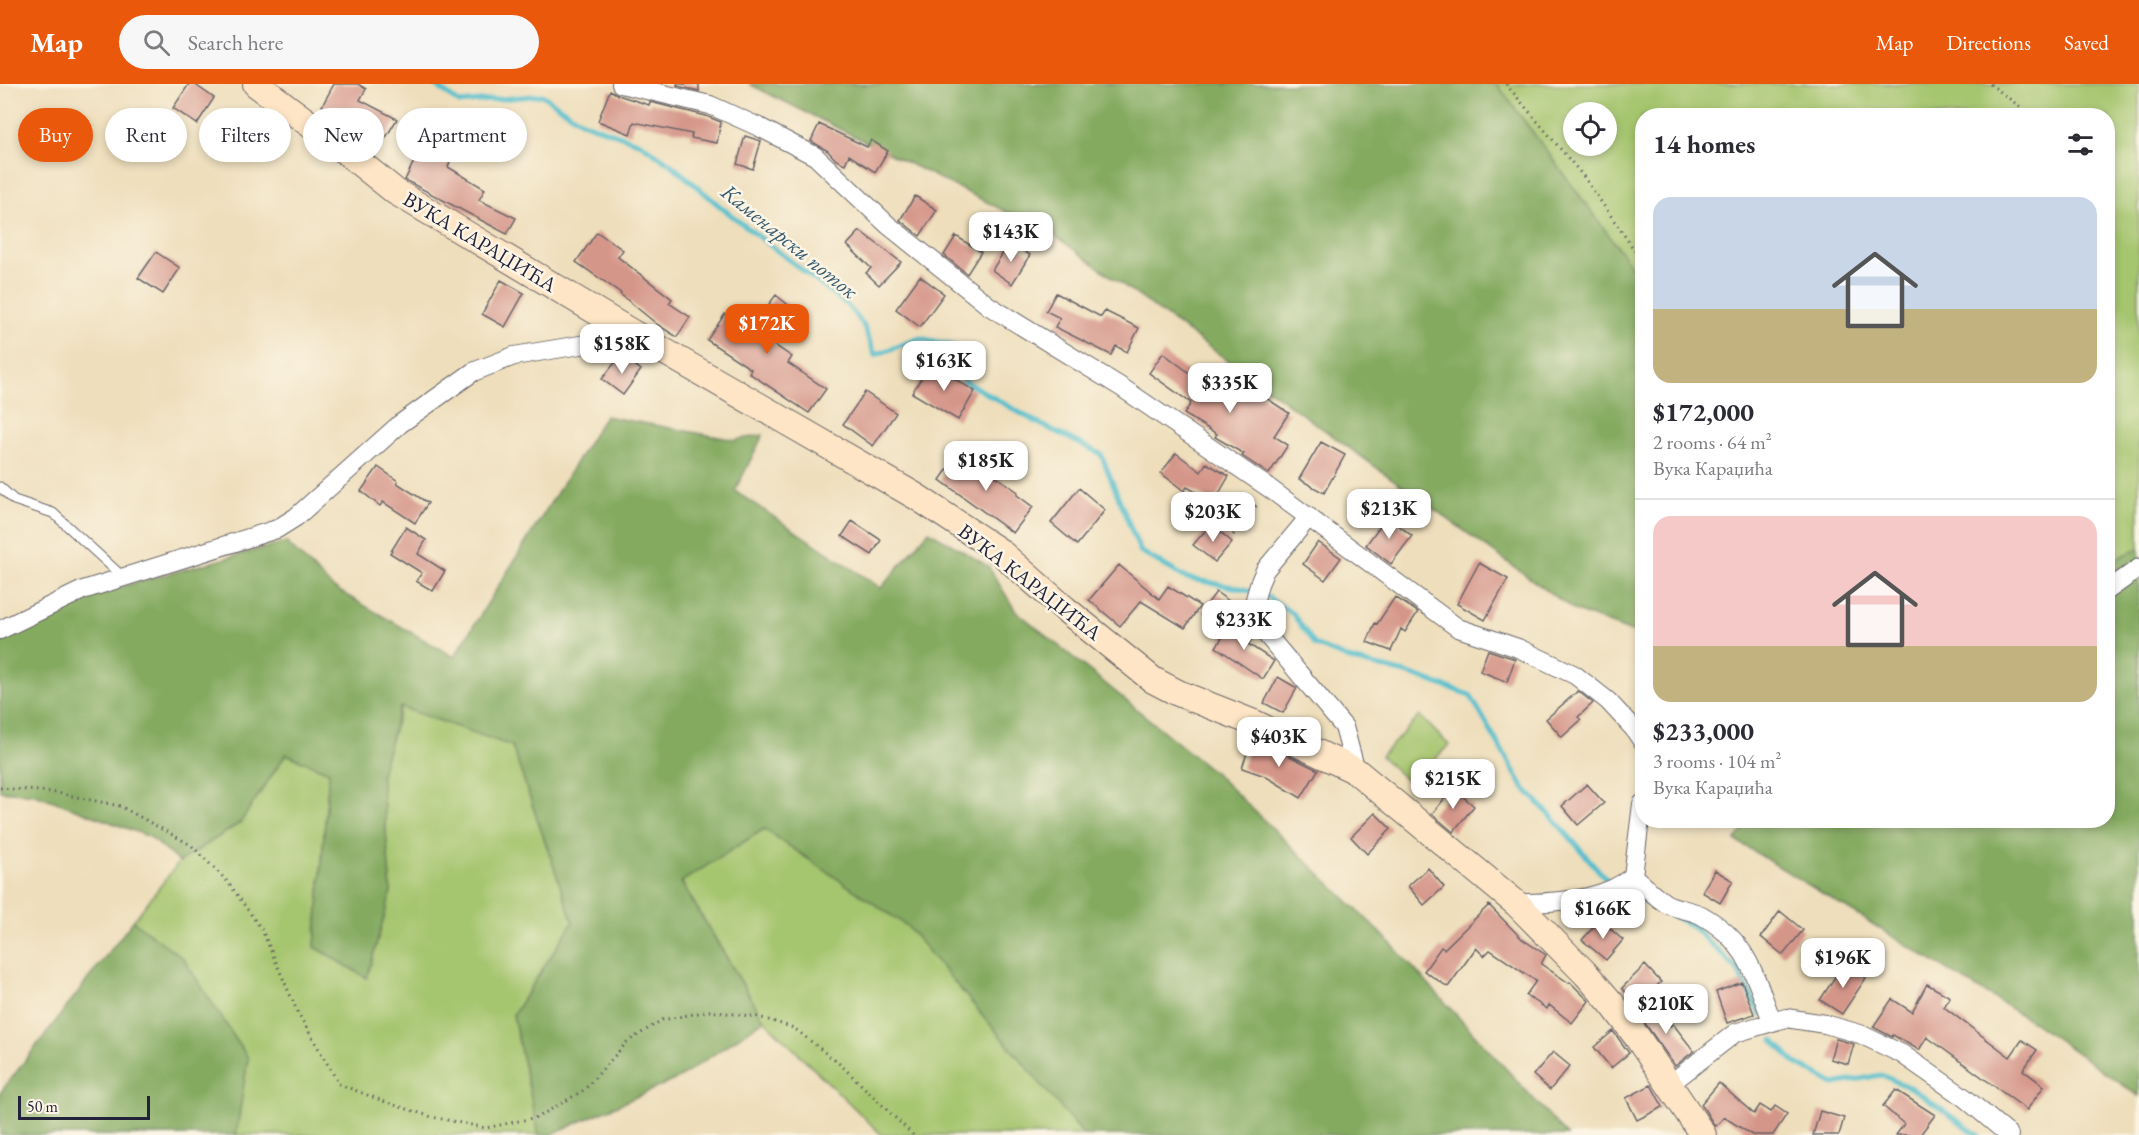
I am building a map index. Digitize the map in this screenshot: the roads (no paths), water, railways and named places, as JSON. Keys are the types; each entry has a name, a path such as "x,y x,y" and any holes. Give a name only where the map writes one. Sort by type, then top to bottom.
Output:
{"street":[{"name":"ВУКА КАРАЏИЋА","path":"256,84 396,192 629,332 917,497 999,551 1065,609 1153,680 1178,693 1254,723 1356,771 1517,904 1613,1005 1670,1084 1703,1135"},
{"path":"621,84 710,105 815,156 888,225 989,306 1121,387 1269,488 1458,628 1518,648 1575,675 1608,702 1635,730"},
{"path":"0,630 83,590 277,529 296,517 400,424 473,372 514,356 592,343 629,332"},
{"path":"1309,517 1265,570 1254,603 1255,616 1266,634 1344,727 1356,771"},
{"path":"2115,585 2139,568"},
{"path":"1517,904 1584,898 1605,893 1625,883 1633,876 1639,828"},
{"path":"1633,876 1667,904 1699,914 1724,930 1741,950 1756,975 1772,1021"},
{"path":"1670,1084 1735,1033 1785,1018 1825,1024 1860,1034 1902,1054 1965,1098 2009,1135"}],"lane":[{"path":"0,487 14,500 53,513 123,577"}],"waterway":[{"name":"Каменарски поток","path":"434,84 459,103 542,95 582,122 640,143 673,166 722,208 846,304 863,324 875,355 920,338 954,346 963,380 1036,422 1101,454 1140,551 1186,578 1244,589 1268,597 1293,614 1315,645 1352,660 1409,674 1470,695 1523,787 1607,880"},
{"name":"Каменарски поток","path":"1630,894 1691,925 1737,969 1761,1015"},
{"name":"Каменарски поток","path":"1773,1040 1794,1062 1834,1084 1881,1075 1911,1088 1978,1135"}]}
